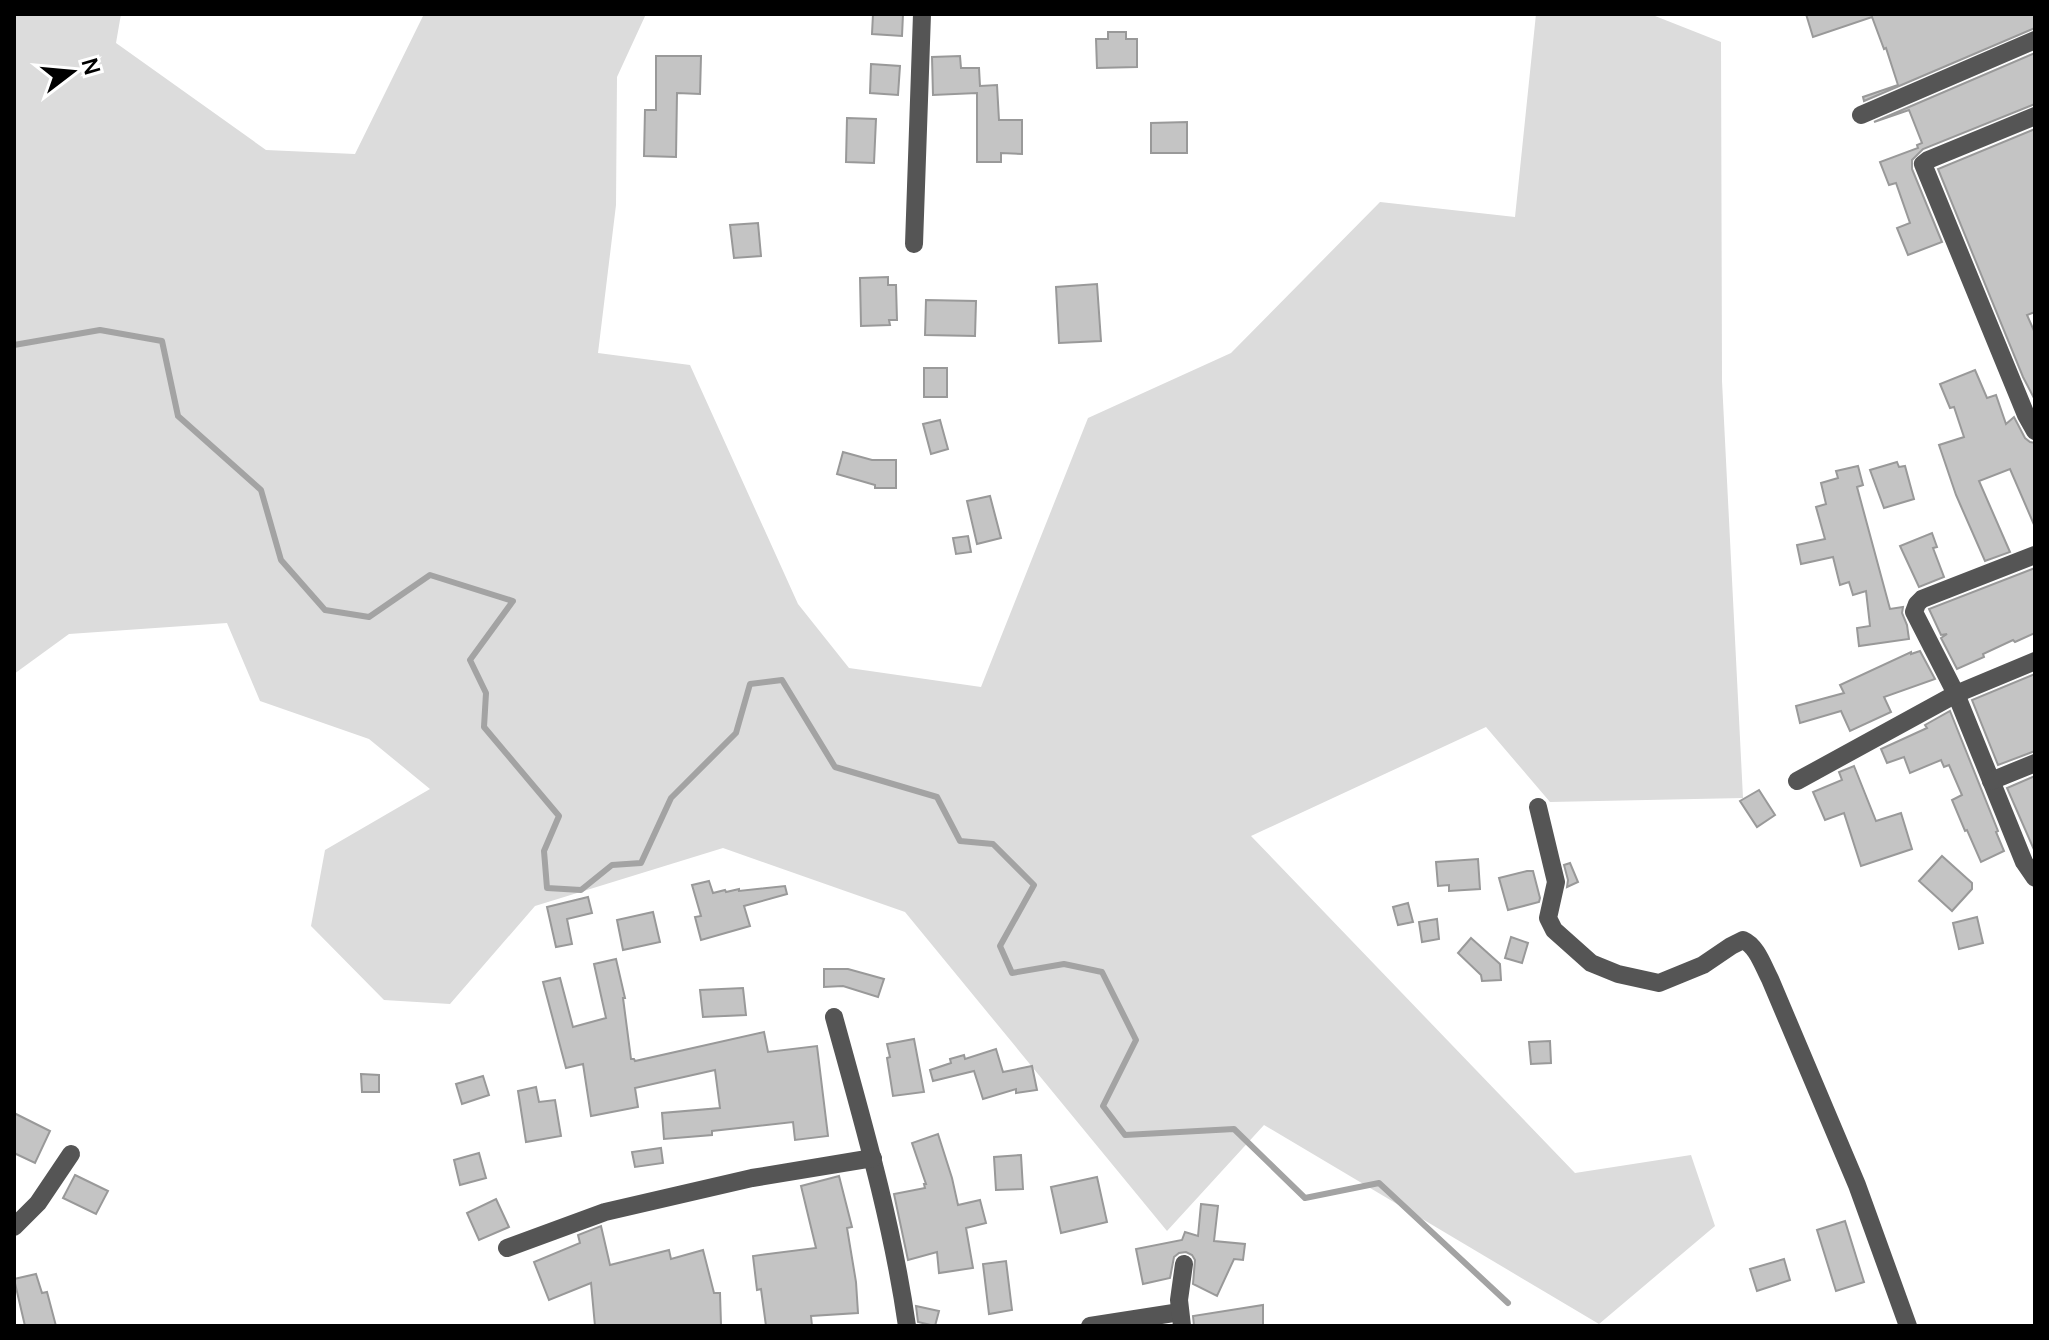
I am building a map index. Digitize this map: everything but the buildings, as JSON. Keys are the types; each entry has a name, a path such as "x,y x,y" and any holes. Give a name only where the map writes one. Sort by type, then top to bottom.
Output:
{"street":[{"path":"914,244 922,14"},
{"path":"1861,115 2035,40"},
{"path":"2035,116 1923,164 2035,431"},
{"path":"2035,555 1922,599 1914,612 1956,694 2024,862 2035,878"},
{"path":"1797,781 1956,694 2035,661"},
{"path":"1991,781 2035,763"},
{"path":"1538,807 1556,882 1548,918 1554,930 1591,963 1618,974 1659,983 1703,965 1743,940 1756,952 1857,1185 1908,1326"},
{"path":"834,1017 893,1241 907,1326"},
{"path":"14,1227 38,1203 71,1154"},
{"path":"507,1248 605,1212 752,1178 873,1158"},
{"path":"1090,1326 1181,1319 1179,1300 1184,1264"}],"shaded area":[{"path":"14,14 121,14 116,43 266,150 355,154 424,14 646,14 617,77 616,205 598,353 690,365 798,604 849,668 981,687 1088,418 1231,353 1380,202 1515,217 1536,14 1650,14 1721,42 1722,381 1743,798 1550,802 1486,727 1251,836 1575,1173 1691,1155 1715,1226 1599,1324 1264,1125 1167,1231 905,912 723,848 535,906 450,1004 384,1000 311,926 325,850 430,789 369,739 260,701 227,623 69,634 14,674"}],"waterway":[{"path":"14,345 100,330 162,341 178,416 261,490 281,560 325,610 369,617 430,575 513,601 470,660 486,693 484,727 559,816 544,851 547,888 581,890 612,865 641,863 671,798 736,733 750,684 782,680 835,767 937,797 960,841 993,844 1034,885 1000,946 1012,973 1064,964 1102,972 1136,1040 1103,1106 1125,1135 1234,1129 1305,1198 1379,1183 1508,1303"}]}
